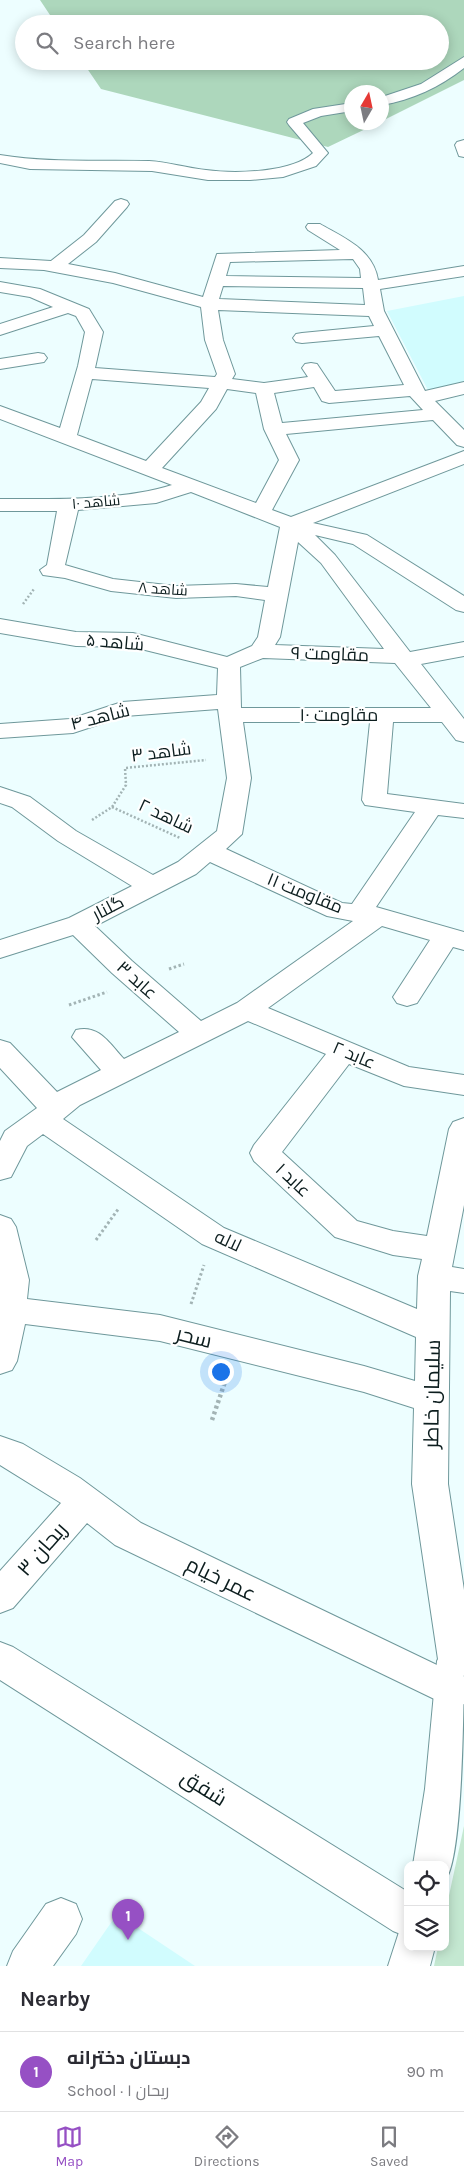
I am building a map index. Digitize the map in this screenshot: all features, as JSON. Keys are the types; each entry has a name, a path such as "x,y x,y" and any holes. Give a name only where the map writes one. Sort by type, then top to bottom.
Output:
{"street":[{"path":"389,100 406,96 442,79 464,61"},
{"path":"0,159 30,164 152,166 208,175 250,175 283,172 311,163 321,153 294,122 318,112 344,108"},
{"path":"464,144 462,145 464,153"},
{"path":"53,267 76,252 95,235 121,204"},
{"path":"314,227 358,254 368,269 374,310 418,394 464,441"},
{"path":"148,470 209,405 226,374 214,340 209,304 224,257 358,254"},
{"path":"0,263 53,267 115,278 209,304 374,310"},
{"path":"216,281 370,284 464,271"},
{"path":"1,288 34,293 83,313 94,332 67,437"},
{"path":"0,330 70,307"},
{"path":"302,338 385,330"},
{"path":"0,364 38,358"},
{"path":"309,365 329,397 418,394 464,388"},
{"path":"85,373 221,383 264,389 320,381"},
{"path":"261,512 289,460 274,429 264,389"},
{"path":"0,412 290,524 360,539 464,605"},
{"path":"274,429 438,414"},
{"path":"290,524 464,457"},
{"name":"شاهد ۱۰","path":"0,505 69,505 156,497 190,486"},
{"path":"53,566 69,505"},
{"path":"229,664 260,652 268,638 290,524"},
{"path":"290,524 328,559 464,735"},
{"name":"شاهد ۸","path":"53,566 111,585 176,592 236,590 277,595"},
{"name":"شاهد ۵","path":"2,627 76,639 133,640 229,664"},
{"name":"مقاومت ۹","path":"260,652 403,658 464,649"},
{"name":"گلنار","path":"0,949 78,924 187,868 228,834 239,778 230,708 229,664"},
{"name":"شاهد ۴","path":"0,732 73,726 122,709 191,702 230,708"},
{"name":"مقاومت ۱۰","path":"230,708 382,715 448,715"},
{"path":"382,715 374,800 464,811"},
{"path":"0,794 21,802 67,836 152,886"},
{"path":"2,1160 16,1139 70,1098 247,1010 369,915 430,808"},
{"name":"مقاومت ۱۱","path":"208,850 336,910 369,915 455,938"},
{"name":"عابد ۳","path":"78,924 138,982 198,1034"},
{"path":"407,997 455,938"},
{"name":"عابد ۲","path":"247,1010 404,1076 464,1085"},
{"path":"86,1038 121,1072"},
{"name":"لاله","path":"0,1050 49,1114 136,1184 213,1236 433,1330"},
{"name":"عابد ۱","path":"344,1051 265,1153 346,1229 393,1243 446,1269"},
{"name":"سلیمان خاطر","path":"434,1861 438,1841 458,1670 430,1484 433,1330 446,1269 464,1129"},
{"path":"0,1227 13,1280 10,1310 0,1362"},
{"name":"سحر","path":"10,1310 160,1328 364,1378 432,1400"},
{"name":"عمر خیام","path":"0,1450 12,1454 68,1488 128,1534 458,1670"},
{"name":"ریحان ۳","path":"0,1597 85,1500"},
{"name":"شفق","path":"0,1659 404,1913"},
{"path":"28,1966 61,1919"},
{"path":"409,1966 413,1951"}],"path":[{"path":"2,627 27,599 41,577 53,566"},
{"name":"شاهد ۳","path":"67,836 112,807 126,785 124,768 236,756"},
{"name":"شاهد ۲","path":"112,807 208,850"},
{"path":"69,1005 138,982"},
{"path":"96,1240 136,1184"},
{"path":"181,1334 213,1236"},
{"path":"212,1420 237,1347"}],"shaded area":[{"path":"464,296 464,385 429,392 387,311"},
{"path":"117,1914 195,1966 81,1966"}],"green space":[{"path":"40,0 464,0 464,80 389,118 389,85 344,85 344,130 363,130 328,147 101,89 88,70 449,70 449,15 50,15"},
{"path":"464,1826 464,1966 434,1966 437,1951 449,1951 449,1895"}],"place":[{"name":"دبستان دخترانه","path":"128,1940"}]}
